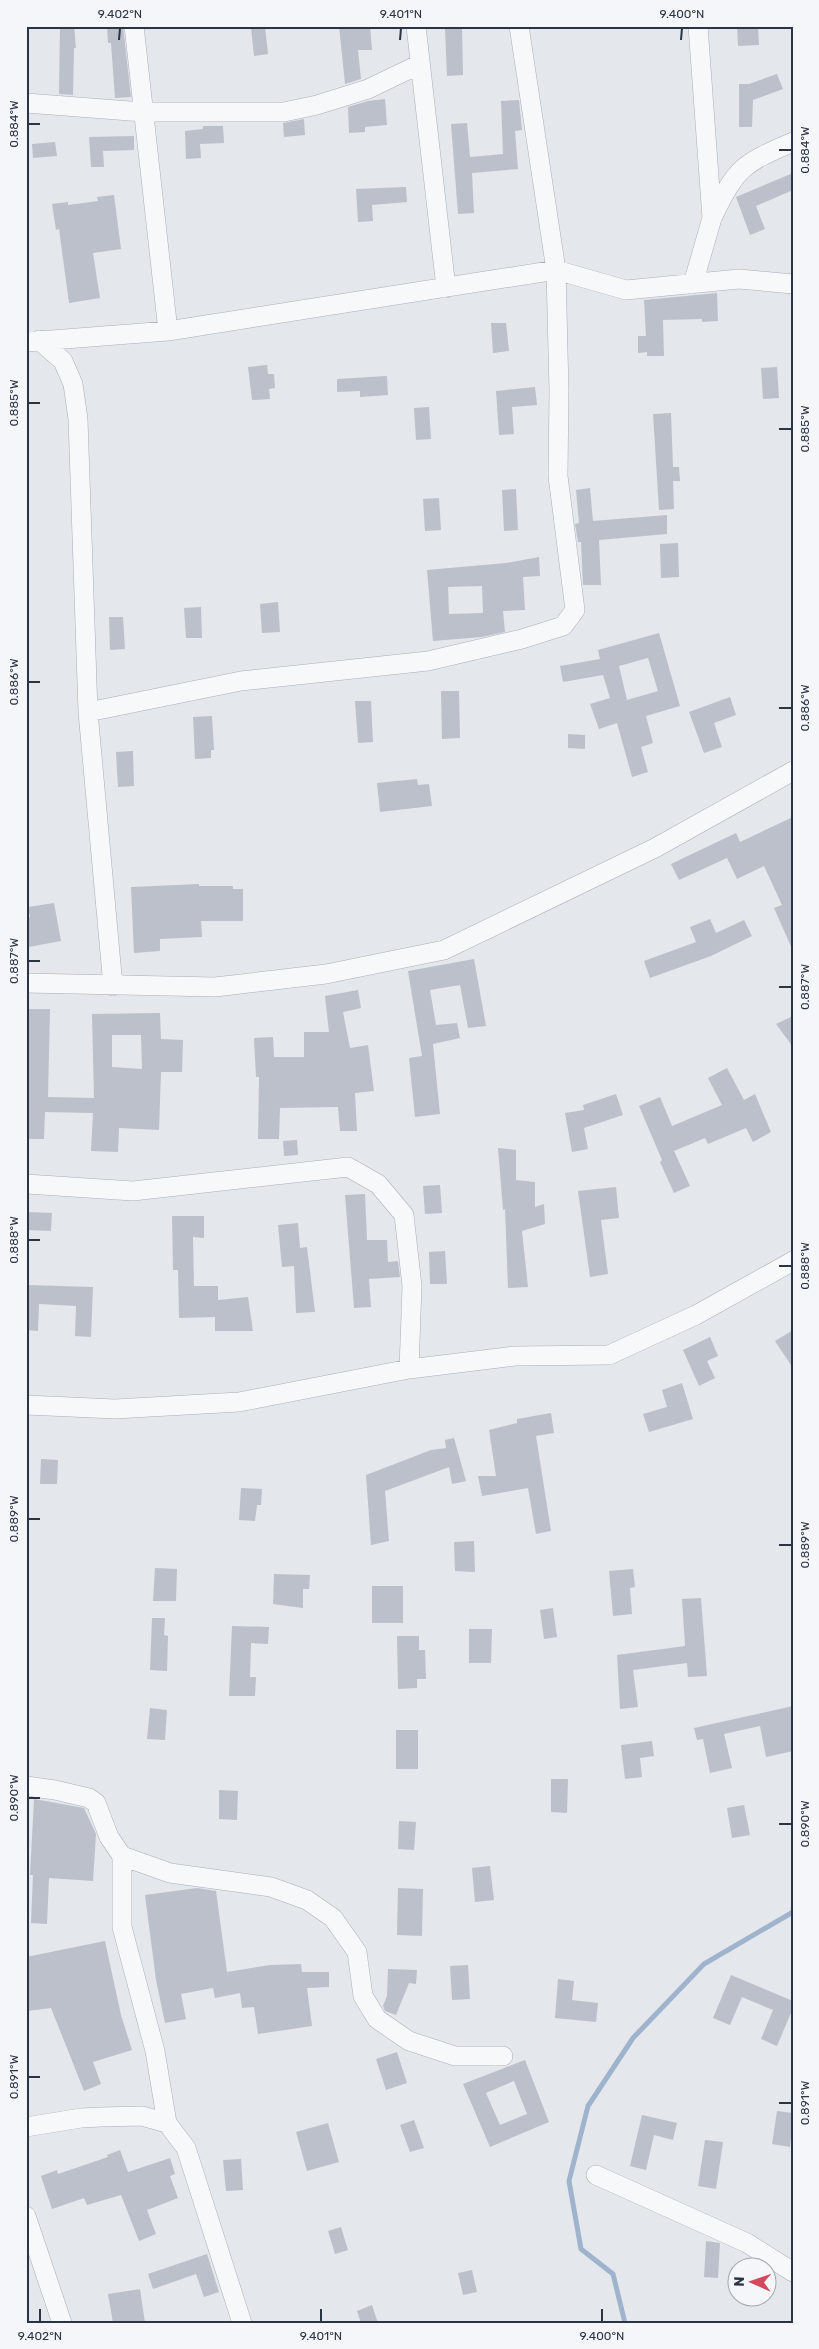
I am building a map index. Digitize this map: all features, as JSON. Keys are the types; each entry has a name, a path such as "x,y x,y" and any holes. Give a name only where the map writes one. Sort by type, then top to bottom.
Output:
{"street":[{"path":"134,26 168,331"},
{"path":"416,26 446,288"},
{"path":"88,712 241,681 428,661 522,639 563,626 575,610 558,476 559,391 556,270 519,26"},
{"path":"698,26 712,218"},
{"path":"26,103 143,112 284,112 318,105 368,89 420,64"},
{"path":"693,284 712,218 730,182 745,165 793,142"},
{"path":"33,341 168,331 556,270 626,290 739,278 793,284"},
{"path":"33,341 63,361 73,384 76,402 88,712 113,986"},
{"path":"26,983 215,987 326,974 444,950 655,848 793,771"},
{"path":"26,1184 133,1190 348,1166 378,1184 404,1215 412,1286 409,1369"},
{"path":"26,1405 115,1409 239,1402 409,1369 514,1356 609,1355 696,1315 793,1262"},
{"path":"26,1786 90,1798 96,1803 110,1837 122,1856 122,1927 155,2051 167,2123 186,2148 242,2323"},
{"path":"122,1856 170,1873 271,1887 307,1900 333,1918 357,1952 363,1996 377,2019 409,2041 455,2056 503,2056"},
{"path":"26,2127 81,2118 101,2117 142,2116 167,2123"},
{"path":"596,2175 747,2243 793,2272"},
{"path":"26,2216 62,2323"}],"building":[{"path":"60,26 74,26 76,48 74,48 73,95 59,94"},
{"path":"107,26 123,26 131,97 115,98 111,43 108,43"},
{"path":"339,26 370,26 372,50 358,50 361,79 345,84"},
{"path":"737,26 758,26 759,45 738,46"},
{"path":"265,27 268,54 254,56 251,28"},
{"path":"462,28 463,75 447,76 445,29"},
{"path":"777,74 783,89 753,100 752,127 739,127 739,84 749,84"},
{"path":"385,99 387,125 365,127 365,132 349,133 348,107 368,101"},
{"path":"519,100 522,130 515,131 518,169 472,173 474,213 458,214 451,124 467,123 470,157 503,154 501,101"},
{"path":"304,119 305,135 284,137 283,123"},
{"path":"203,126 223,126 224,143 200,144 201,158 186,159 185,131 203,129"},
{"path":"134,136 134,150 103,151 104,167 91,167 89,137"},
{"path":"55,142 57,156 33,158 32,144"},
{"path":"793,173 793,190 756,206 765,229 750,235 736,197"},
{"path":"406,187 407,202 372,205 373,221 358,222 356,189"},
{"path":"114,195 121,249 93,253 100,298 69,303 59,229 56,230 52,204 68,202 68,205 98,201 97,197"},
{"path":"717,293 718,321 702,322 702,319 663,320 664,356 647,356 647,352 638,353 638,336 646,336 644,300"},
{"path":"491,323 506,323 509,351 493,353"},
{"path":"267,365 268,374 274,374 275,388 269,389 270,399 252,400 248,367"},
{"path":"777,367 779,398 763,399 761,368"},
{"path":"387,376 388,395 360,397 360,391 337,392 337,379"},
{"path":"535,387 537,405 512,407 514,434 499,435 496,391"},
{"path":"429,407 431,439 416,440 414,408"},
{"path":"671,413 673,467 679,467 680,481 673,481 674,509 659,510 653,414"},
{"path":"590,488 593,521 667,515 667,534 599,540 601,585 583,585 581,542 578,542 575,524 579,523 576,490"},
{"path":"516,489 518,530 504,531 502,490"},
{"path":"439,498 441,530 425,531 423,499"},
{"path":"678,543 679,577 661,578 660,544"},
{"path":"539,557 540,576 523,577 525,610 503,611 505,632 482,637 433,641 427,570 506,563","holes":["482,586 483,613 449,614 448,587"]},
{"path":"278,602 280,632 262,633 260,604"},
{"path":"201,607 202,638 186,638 184,608"},
{"path":"109,617 123,617 125,649 110,650"},
{"path":"659,633 680,706 646,716 653,743 641,747 648,772 632,777 617,723 599,729 590,704 610,698 603,675 563,682 560,666 600,659 598,650","holes":["648,658 658,691 627,700 619,666"]},
{"path":"441,691 459,691 460,738 442,739"},
{"path":"730,697 736,715 714,723 722,747 704,753 689,712"},
{"path":"355,701 371,701 373,742 358,743"},
{"path":"212,716 214,750 211,750 211,758 195,759 193,717"},
{"path":"568,734 585,735 585,749 568,748"},
{"path":"133,751 134,786 118,787 116,752"},
{"path":"417,779 418,785 429,784 432,806 380,812 377,783"},
{"path":"793,817 793,951 774,908 782,905 764,866 737,879 727,858 679,880 671,864 736,833 740,842"},
{"path":"199,884 199,886 233,886 233,889 243,889 243,921 201,921 202,937 160,939 160,951 134,953 131,887"},
{"path":"54,903 61,941 29,947 26,930 26,917 30,917 28,907"},
{"path":"710,919 716,933 744,920 752,936 711,956 650,978 644,961 696,942 690,927"},
{"path":"474,959 486,1026 468,1028 460,985 430,990 436,1025 457,1023 460,1038 433,1044 440,1114 415,1117 409,1058 422,1056 408,971"},
{"path":"358,990 361,1008 343,1012 350,1048 368,1045 374,1091 355,1093 357,1131 340,1131 338,1107 280,1108 279,1139 258,1139 259,1077 256,1077 254,1038 273,1037 274,1057 304,1057 304,1032 329,1032 325,996"},
{"path":"26,1009 50,1009 48,1097 94,1098 92,1014 160,1013 161,1039 183,1040 182,1072 161,1072 159,1130 119,1128 118,1152 91,1151 93,1113 45,1112 44,1139 26,1139 28,1067 26,1067","holes":["112,1035 141,1035 142,1069 112,1067"]},
{"path":"793,1016 793,1047 776,1024"},
{"path":"727,1068 744,1100 755,1094 771,1132 753,1142 746,1128 708,1144 705,1138 674,1151 690,1186 674,1193 639,1106 660,1097 672,1126 722,1105 708,1078"},
{"path":"616,1094 623,1115 584,1128 588,1149 572,1152 565,1113 584,1110 583,1105"},
{"path":"297,1140 298,1155 284,1156 283,1141"},
{"path":"498,1148 516,1150 516,1180 535,1182 535,1207 544,1204 545,1224 522,1231 528,1287 508,1288 505,1209 503,1210"},
{"path":"440,1185 442,1213 425,1214 423,1186"},
{"path":"616,1187 619,1218 601,1220 608,1274 590,1277 578,1191"},
{"path":"365,1194 367,1240 387,1240 388,1262 398,1261 400,1277 369,1279 371,1307 354,1308 345,1195"},
{"path":"26,1212 52,1213 51,1231 26,1230"},
{"path":"172,1216 204,1216 204,1238 193,1237 194,1286 218,1286 218,1300 248,1297 253,1331 215,1331 215,1317 179,1318 178,1270 173,1270"},
{"path":"298,1223 300,1248 307,1247 315,1312 296,1313 294,1266 282,1267 278,1225"},
{"path":"445,1251 447,1284 430,1284 429,1252"},
{"path":"26,1285 93,1287 91,1337 75,1336 76,1306 39,1304 38,1331 26,1330"},
{"path":"793,1330 793,1368 775,1341"},
{"path":"710,1337 718,1356 707,1361 715,1378 699,1386 683,1350"},
{"path":"682,1383 693,1419 649,1432 643,1414 667,1407 662,1390"},
{"path":"551,1413 554,1433 536,1436 551,1531 536,1534 528,1488 482,1496 478,1476 496,1476 489,1430 517,1423 517,1419"},
{"path":"454,1438 466,1481 452,1484 449,1467 385,1491 389,1541 371,1545 366,1475 431,1450 446,1448 445,1440"},
{"path":"41,1459 58,1460 57,1484 40,1484"},
{"path":"241,1488 262,1489 261,1505 257,1505 255,1521 239,1520"},
{"path":"474,1541 475,1572 455,1571 454,1542"},
{"path":"155,1568 177,1569 176,1601 153,1601"},
{"path":"633,1569 635,1587 630,1588 632,1614 613,1616 609,1571"},
{"path":"274,1574 310,1575 309,1589 303,1589 303,1608 273,1604"},
{"path":"372,1586 403,1586 403,1623 372,1623"},
{"path":"701,1598 707,1676 688,1677 687,1663 633,1670 638,1707 620,1709 617,1655 685,1646 682,1599"},
{"path":"553,1608 557,1637 544,1639 540,1610"},
{"path":"152,1618 165,1618 164,1635 168,1636 167,1671 150,1670"},
{"path":"232,1626 269,1627 268,1644 251,1643 250,1677 256,1677 255,1696 229,1696"},
{"path":"469,1629 492,1629 491,1663 469,1663"},
{"path":"397,1636 419,1636 419,1650 425,1650 426,1679 417,1679 417,1688 398,1689"},
{"path":"793,1706 793,1751 766,1757 760,1726 724,1734 732,1768 710,1773 703,1739 697,1740 694,1728"},
{"path":"150,1708 167,1710 165,1740 147,1739"},
{"path":"396,1730 418,1730 418,1769 396,1769"},
{"path":"652,1741 654,1756 640,1758 642,1777 625,1779 621,1745"},
{"path":"551,1779 568,1779 567,1813 551,1812"},
{"path":"219,1790 238,1791 237,1820 219,1819"},
{"path":"34,1799 84,1808 96,1834 93,1881 49,1878 47,1924 31,1923 33,1875 30,1875"},
{"path":"744,1805 750,1835 732,1838 727,1808"},
{"path":"399,1821 416,1822 414,1850 398,1849"},
{"path":"490,1866 494,1900 475,1902 472,1868"},
{"path":"197,1888 216,1891 227,1972 270,1965 301,1964 302,1972 329,1972 329,1987 307,1988 312,2026 258,2034 254,2007 242,2008 240,1993 215,1998 213,1988 181,1994 186,2019 165,2023 156,1980 145,1895"},
{"path":"398,1888 423,1889 422,1936 397,1935"},
{"path":"105,1941 121,2015 132,2050 93,2062 101,2084 84,2091 51,2008 28,2011 26,2003 26,1957"},
{"path":"468,1965 470,1999 452,2000 450,1966"},
{"path":"388,1969 417,1970 416,1984 409,1983 396,2015 385,2011 383,2006 387,1996"},
{"path":"731,1975 793,2001 793,2008 777,2046 761,2039 773,2010 742,1997 730,2025 713,2018"},
{"path":"558,1979 574,1981 572,2000 598,2003 596,2022 555,2018"},
{"path":"397,2052 407,2083 386,2090 376,2059"},
{"path":"525,2060 549,2122 490,2147 463,2084","holes":["514,2081 527,2114 500,2125 486,2093"]},
{"path":"777,2111 793,2113 790,2147 772,2144"},
{"path":"642,2115 677,2123 673,2140 654,2135 646,2170 630,2166"},
{"path":"414,2120 424,2148 410,2152 400,2125"},
{"path":"328,2123 339,2162 307,2171 296,2132"},
{"path":"705,2140 723,2142 716,2189 698,2186"},
{"path":"120,2150 128,2172 170,2158 175,2174 170,2176 178,2198 147,2210 156,2234 139,2241 121,2195 87,2205 84,2198 52,2209 41,2176 57,2170 58,2174 108,2157 107,2155"},
{"path":"241,2159 243,2190 226,2191 223,2160"},
{"path":"341,2227 348,2250 335,2254 328,2231"},
{"path":"706,2241 720,2243 718,2278 704,2277"},
{"path":"207,2254 219,2292 204,2297 196,2274 153,2289 148,2274"},
{"path":"472,2270 477,2292 463,2295 458,2273"},
{"path":"140,2289 145,2323 113,2323 108,2294"},
{"path":"372,2305 378,2323 361,2323 357,2311"}],"waterway":[{"path":"625,2323 613,2274 581,2249 569,2181 588,2106 633,2038 704,1964 793,1912"}]}
